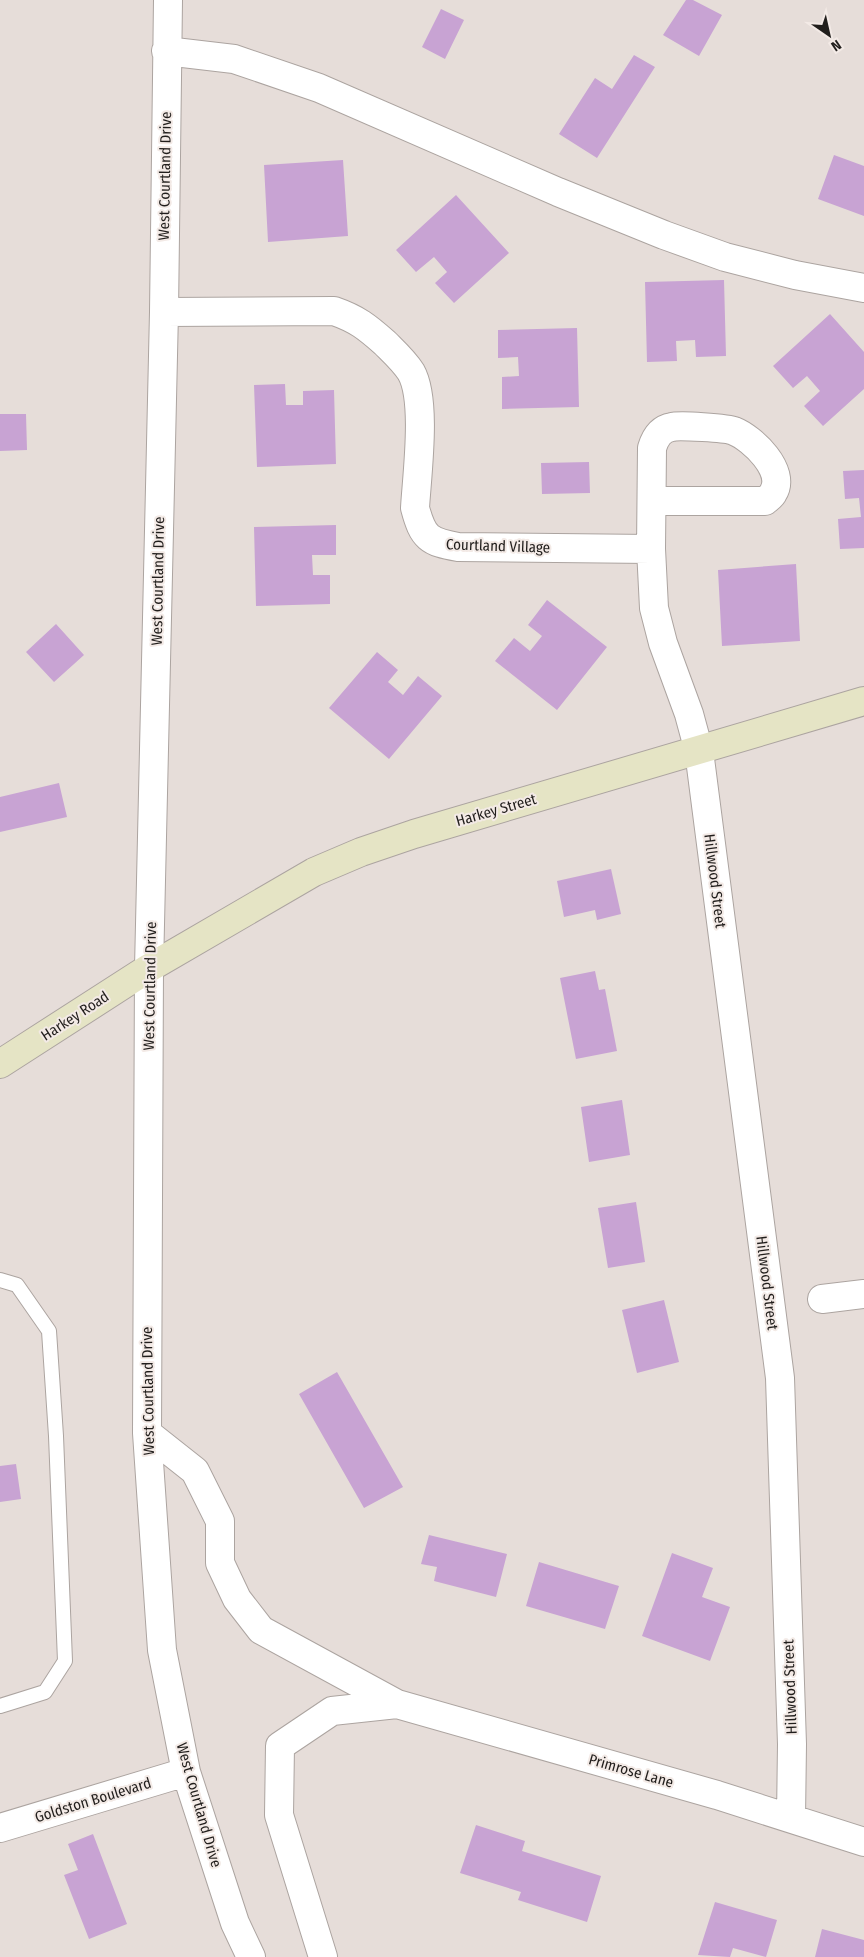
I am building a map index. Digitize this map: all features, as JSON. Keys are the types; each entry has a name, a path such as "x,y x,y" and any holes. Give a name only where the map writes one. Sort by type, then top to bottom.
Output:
{"street":[{"name":"West Courtland Drive","path":"168,0 164,312 149,968 147,1433 162,1650 186,1772 235,1923 251,1957"},
{"path":"166,51 234,59 319,88 567,196 664,236 725,257 795,275 864,288"},
{"name":"Courtland Village","path":"164,312 334,311 355,318 372,331 401,358 411,373 416,388 420,407 415,508 418,521 426,535 438,543 458,547 651,549"},
{"path":"652,501 765,501 773,493 776,482 774,470 748,438 732,430 672,427 655,437 652,448 651,549 654,608 663,643 689,714 699,751"},
{"name":"Harkey Street","path":"149,968 314,872 361,852 414,834 864,701"},
{"name":"Hillwood Street","path":"699,751 780,1378 792,1744 791,1818"},
{"name":"Harkey Road","path":"0,1064 149,968"},
{"path":"822,1300 864,1294"},
{"name":"Primrose Lane","path":"147,1433 194,1471 220,1521 220,1562 237,1599 261,1630 397,1704 791,1818 864,1842"},
{"name":"Primrose Lane","path":"323,1957 279,1815 280,1746 332,1711 397,1704"},
{"name":"Goldston Boulevard","path":"0,1828 186,1772"}],"lane":[{"path":"0,1280 17,1285 49,1331 56,1436 65,1661 45,1692 0,1706"}],"building":[{"path":"686,0 693,0 722,15 699,56 663,35"},
{"path":"441,9 464,20 445,59 422,47"},
{"path":"634,55 655,67 597,158 559,134 595,78 612,89"},
{"path":"834,155 864,166 864,216 818,199"},
{"path":"343,160 348,236 268,242 264,165"},
{"path":"456,195 509,253 454,303 435,283 447,272 434,257 416,272 396,250"},
{"path":"724,280 726,356 696,357 695,340 676,341 677,361 647,362 645,282"},
{"path":"830,314 864,352 864,389 823,426 804,406 820,391 807,376 793,388 773,366"},
{"path":"577,328 579,407 502,409 502,377 519,376 518,357 498,358 498,330"},
{"path":"285,384 286,405 303,405 303,391 334,390 336,464 257,467 254,385"},
{"path":"0,414 26,414 27,450 0,451"},
{"path":"589,462 590,493 542,494 541,463"},
{"path":"864,470 864,548 840,549 838,519 861,517 859,498 845,499 843,471"},
{"path":"336,525 336,555 312,555 313,575 330,575 330,604 256,606 254,527"},
{"path":"796,564 800,641 722,646 718,570"},
{"path":"547,600 607,647 557,710 495,661 514,638 530,651 542,636 528,625"},
{"path":"56,624 84,655 54,682 26,652"},
{"path":"377,652 398,670 388,682 403,695 418,676 442,696 389,759 329,708"},
{"path":"59,783 67,817 0,832 0,797"},
{"path":"611,869 621,914 597,920 595,910 564,917 557,881"},
{"path":"595,971 599,990 605,989 617,1051 576,1059 560,978"},
{"path":"622,1100 630,1155 589,1162 581,1107"},
{"path":"636,1202 645,1262 608,1268 598,1208"},
{"path":"664,1300 679,1362 637,1373 622,1310"},
{"path":"337,1372 403,1487 364,1508 299,1394"},
{"path":"16,1464 21,1499 0,1502 0,1466"},
{"path":"429,1535 507,1554 496,1597 434,1581 437,1567 421,1564"},
{"path":"672,1553 713,1568 702,1597 730,1607 710,1661 642,1636"},
{"path":"539,1562 619,1586 605,1629 526,1606"},
{"path":"476,1825 525,1841 522,1851 601,1876 587,1922 518,1900 521,1892 460,1873"},
{"path":"93,1834 127,1924 89,1939 64,1875 78,1870 68,1844"},
{"path":"715,1902 777,1920 766,1957 733,1948 730,1957 698,1955"},
{"path":"822,1929 864,1940 864,1957 815,1957"}]}
